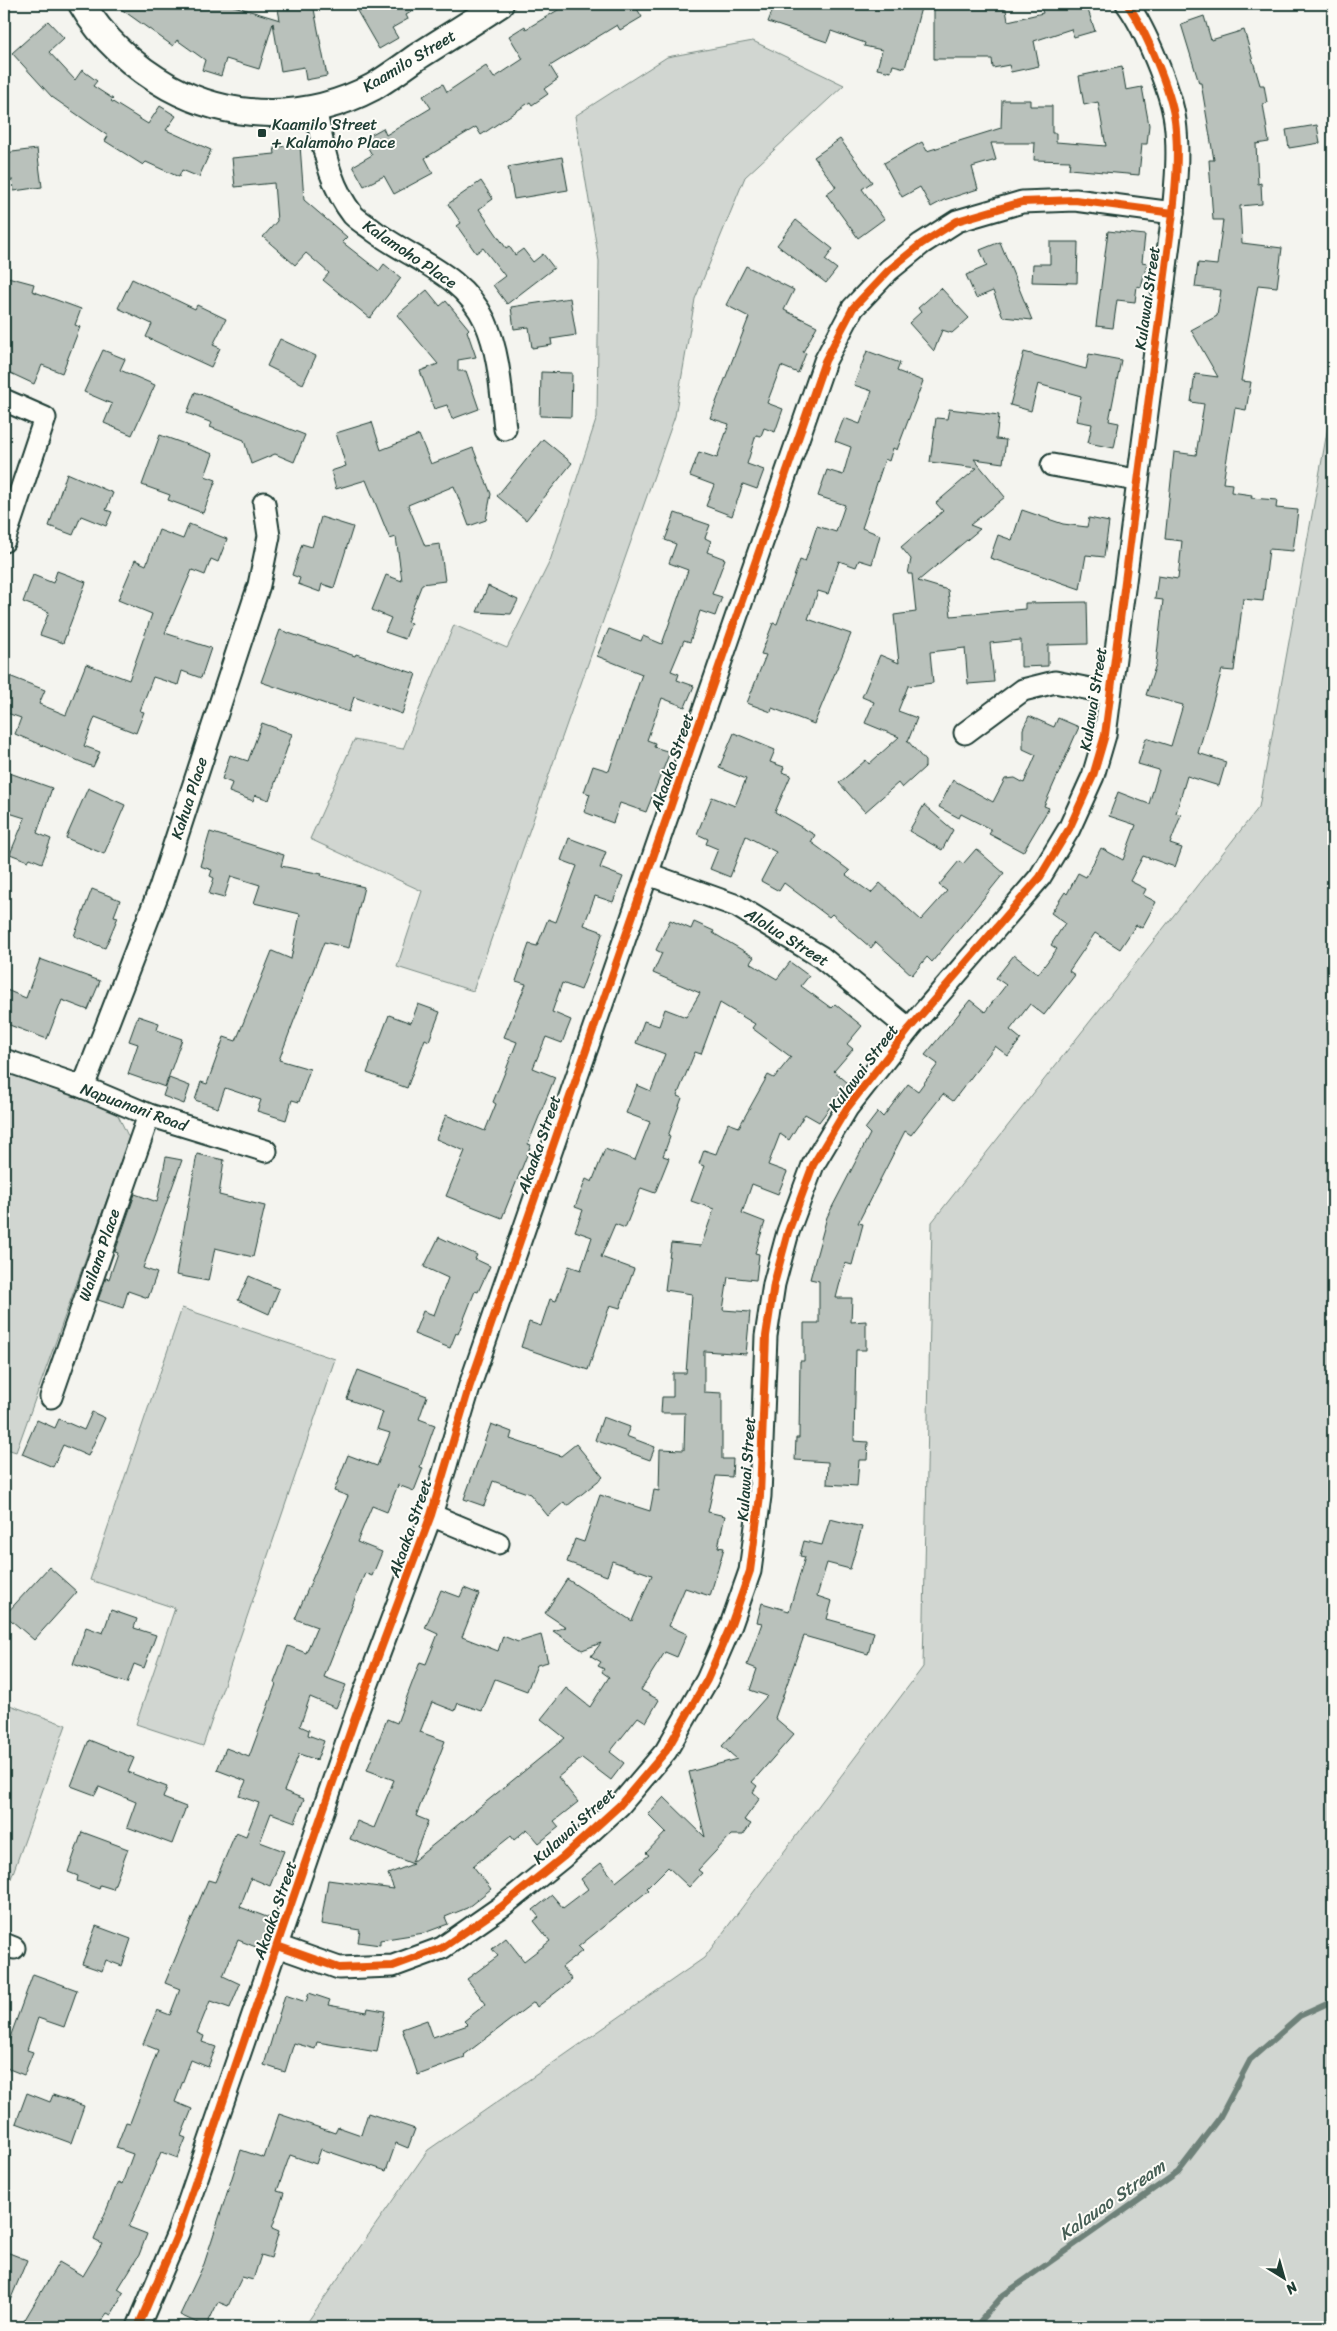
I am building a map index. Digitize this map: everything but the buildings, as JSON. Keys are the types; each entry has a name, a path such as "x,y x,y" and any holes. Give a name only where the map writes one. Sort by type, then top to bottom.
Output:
{"street":[{"name":"Kaamilo Street","path":"82,4 113,44 146,74 188,97 229,110 268,114 315,109 372,87 500,4"},
{"name":"Kulawai Street","path":"276,1946 339,1968 393,1966 442,1948 501,1907 563,1857 620,1805 666,1751 707,1680 731,1625 750,1571 760,1496 766,1336 774,1284 788,1232 813,1166 847,1108 910,1029 1040,877 1064,837 1093,776 1105,735 1136,480 1173,213 1177,168 1175,120 1158,63 1127,4"},
{"name":"Kalamoho Place","path":"315,109 333,184 354,216 384,238 446,274 468,296 484,320 495,351 505,429"},
{"name":"Akaaka Street","path":"138,2327 178,2233 356,1715 430,1515 468,1388 825,361 853,308 889,270 921,244 958,221 1022,202 1074,200 1173,213"},
{"path":"4,400 45,418 4,541"},
{"path":"1052,465 1136,480"},
{"name":"Kahua Place","path":"83,1088 160,888 259,586 269,536 264,503"},
{"path":"965,733 1023,690 1055,682 1110,693"},
{"name":"Alolua Street","path":"648,874 737,906 821,957 910,1029"},
{"name":"Napuanani Road","path":"4,1060 83,1088 149,1115 266,1151"},
{"name":"Wailana Place","path":"51,1397 149,1115"},
{"path":"430,1515 498,1543"}],"shaded area":[{"path":"753,41 844,85 745,177 695,299 675,416 473,991 397,967 422,891 310,839 354,740 403,749 454,625 507,648 550,561 597,417 599,261 575,116 667,57"},
{"path":"1333,399 1333,2327 304,2327 428,2150 704,1958 923,1667 932,1222 1259,807"},
{"path":"4,1070 115,1109 129,1138 16,1452 4,1448"},
{"path":"182,1308 335,1359 203,1746 136,1724 175,1608 90,1580"},
{"path":"4,1703 66,1725 4,1898"}],"waterway":[{"name":"Kalauao Stream","path":"975,2327 1003,2295 1178,2172 1220,2117 1250,2060 1300,2016 1333,2001"}],"cycle path":[{"path":"277,1946 339,1968 393,1966 442,1948 501,1907 563,1857 620,1805 666,1751 707,1680 731,1625 750,1571 760,1496 766,1336 774,1284 788,1232 813,1165 847,1108 909,1029 1040,877 1069,829 1093,776 1105,735 1173,213 1177,167 1177,144 1173,108 1163,77 1142,28 1127,4"},
{"path":"138,2327 178,2233 356,1715 431,1515 469,1388 825,361 853,308 889,270 921,244 957,221 1022,202 1075,200 1173,213"}],"place":[{"name":"Kaamilo Street + Kalamoho Place","path":"262,133"}]}
